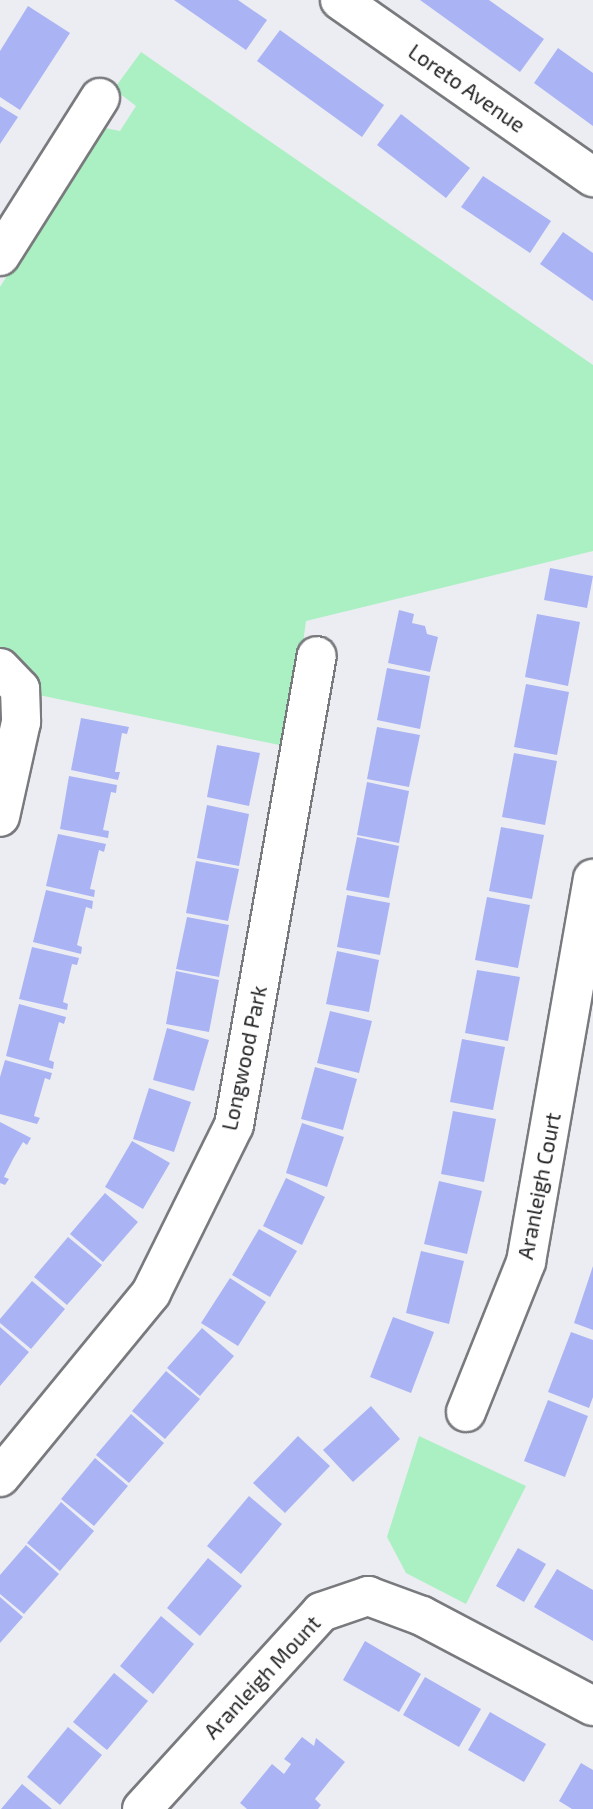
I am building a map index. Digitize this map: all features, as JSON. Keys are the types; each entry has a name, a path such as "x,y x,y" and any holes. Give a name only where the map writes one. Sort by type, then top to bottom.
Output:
{"street":[{"name":"Loreto Avenue","path":"340,0 593,177"},
{"path":"0,256 100,98"},
{"name":"Longwood Park","path":"0,1477 151,1293 234,1125 317,656"},
{"path":"0,668 20,689 21,722 0,817"},
{"name":"Aranleigh Court","path":"466,1412 526,1262 580,1038 593,879"},
{"name":"Aranleigh Mount","path":"142,1809 321,1612 366,1584 593,1706"}],"green space":[{"path":"141,52 593,365 593,551 306,621 289,747 34,694 0,649 0,287 100,127 120,131 136,106 114,89"},
{"path":"419,1436 526,1486 466,1604 406,1573 387,1537"}],"building":[{"path":"174,0 238,0 267,20 246,50"},
{"path":"420,0 489,0 544,39 520,72"},
{"path":"28,6 70,33 20,110 0,97 0,51"},
{"path":"280,30 384,105 362,137 257,61"},
{"path":"558,48 593,73 593,126 534,83"},
{"path":"0,106 18,117 0,144"},
{"path":"401,114 470,168 446,198 377,145"},
{"path":"483,176 551,221 530,253 461,207"},
{"path":"563,232 593,253 593,301 540,264"},
{"path":"550,568 593,576 587,608 544,600"},
{"path":"399,610 414,614 412,623 425,626 427,634 438,637 430,672 388,663"},
{"path":"537,614 580,622 568,686 525,677"},
{"path":"387,668 430,676 420,729 377,720"},
{"path":"526,684 569,692 557,755 514,747"},
{"path":"81,718 129,727 127,734 122,733 115,772 120,772 118,780 71,770"},
{"path":"377,727 420,735 409,787 367,779"},
{"path":"217,745 260,753 249,806 207,797"},
{"path":"514,753 557,761 545,825 502,817"},
{"path":"69,776 117,785 116,793 111,792 103,830 109,831 108,838 60,829"},
{"path":"367,782 409,791 399,843 357,835"},
{"path":"207,805 249,814 239,866 197,858"},
{"path":"501,827 544,835 532,899 489,891"},
{"path":"58,834 106,844 104,852 99,850 90,889 95,890 94,897 46,886"},
{"path":"357,837 399,846 389,898 346,890"},
{"path":"196,861 239,869 228,921 186,913"},
{"path":"46,890 93,901 92,909 86,907 77,945 82,947 81,954 33,942"},
{"path":"347,895 390,903 380,955 337,947"},
{"path":"487,897 530,905 518,968 475,960"},
{"path":"187,917 229,925 219,977 176,969"},
{"path":"32,947 79,958 77,965 72,964 63,1002 68,1004 67,1010 19,999"},
{"path":"337,951 379,960 369,1012 326,1004"},
{"path":"477,970 520,977 508,1041 465,1033"},
{"path":"176,971 219,980 209,1032 166,1024"},
{"path":"19,1004 66,1017 64,1024 59,1022 49,1060 54,1062 53,1069 6,1056"},
{"path":"330,1011 372,1021 359,1073 317,1063"},
{"path":"167,1028 209,1040 194,1091 153,1080"},
{"path":"462,1039 505,1047 493,1110 450,1102"},
{"path":"5,1060 52,1073 50,1080 45,1078 34,1116 40,1118 37,1124 0,1114 0,1077"},
{"path":"315,1067 357,1079 343,1130 301,1119"},
{"path":"149,1088 191,1102 174,1152 133,1139"},
{"path":"453,1111 496,1119 484,1182 441,1174"},
{"path":"0,1122 31,1138 27,1145 23,1142 13,1159 4,1177 9,1179 5,1185 0,1183"},
{"path":"302,1123 344,1137 327,1187 286,1173"},
{"path":"132,1141 170,1163 143,1209 105,1187"},
{"path":"286,1178 325,1197 302,1245 263,1226"},
{"path":"439,1181 482,1191 467,1254 424,1244"},
{"path":"105,1193 138,1222 103,1262 70,1234"},
{"path":"259,1229 297,1251 270,1297 232,1275"},
{"path":"68,1237 102,1265 67,1305 34,1277"},
{"path":"421,1251 464,1261 449,1324 406,1313"},
{"path":"593,1266 593,1330 574,1323"},
{"path":"230,1278 266,1302 238,1346 201,1323"},
{"path":"32,1281 65,1309 31,1349 0,1323 0,1319"},
{"path":"393,1317 434,1332 411,1393 370,1377"},
{"path":"0,1327 29,1352 0,1386"},
{"path":"202,1328 234,1356 200,1396 167,1368"},
{"path":"571,1332 593,1340 593,1397 589,1408 548,1392"},
{"path":"166,1371 200,1399 165,1439 132,1411"},
{"path":"548,1400 588,1416 565,1477 524,1461"},
{"path":"371,1406 400,1439 353,1482 323,1450"},
{"path":"131,1414 164,1443 129,1483 96,1455"},
{"path":"298,1436 330,1466 285,1513 253,1483"},
{"path":"95,1458 128,1486 94,1526 61,1499"},
{"path":"249,1496 282,1524 241,1574 207,1546"},
{"path":"61,1502 94,1531 60,1571 27,1543"},
{"path":"26,1545 59,1574 24,1614 0,1594 0,1575"},
{"path":"518,1548 546,1564 524,1602 496,1586"},
{"path":"208,1558 242,1586 200,1636 167,1608"},
{"path":"557,1569 593,1590 593,1641 534,1607"},
{"path":"0,1597 23,1617 0,1643"},
{"path":"161,1616 194,1644 153,1694 120,1666"},
{"path":"365,1641 421,1674 399,1712 343,1680"},
{"path":"114,1673 148,1701 107,1750 73,1722"},
{"path":"425,1677 481,1709 459,1747 403,1715"},
{"path":"490,1712 546,1744 524,1782 468,1750"},
{"path":"68,1727 102,1755 60,1805 27,1777"},
{"path":"302,1737 314,1746 316,1738 345,1762 315,1799 321,1805 318,1809 247,1809 240,1803 272,1764 284,1774 291,1764 284,1759"},
{"path":"581,1763 593,1770 593,1809 572,1809 559,1801"},
{"path":"22,1784 52,1809 1,1809"}]}
